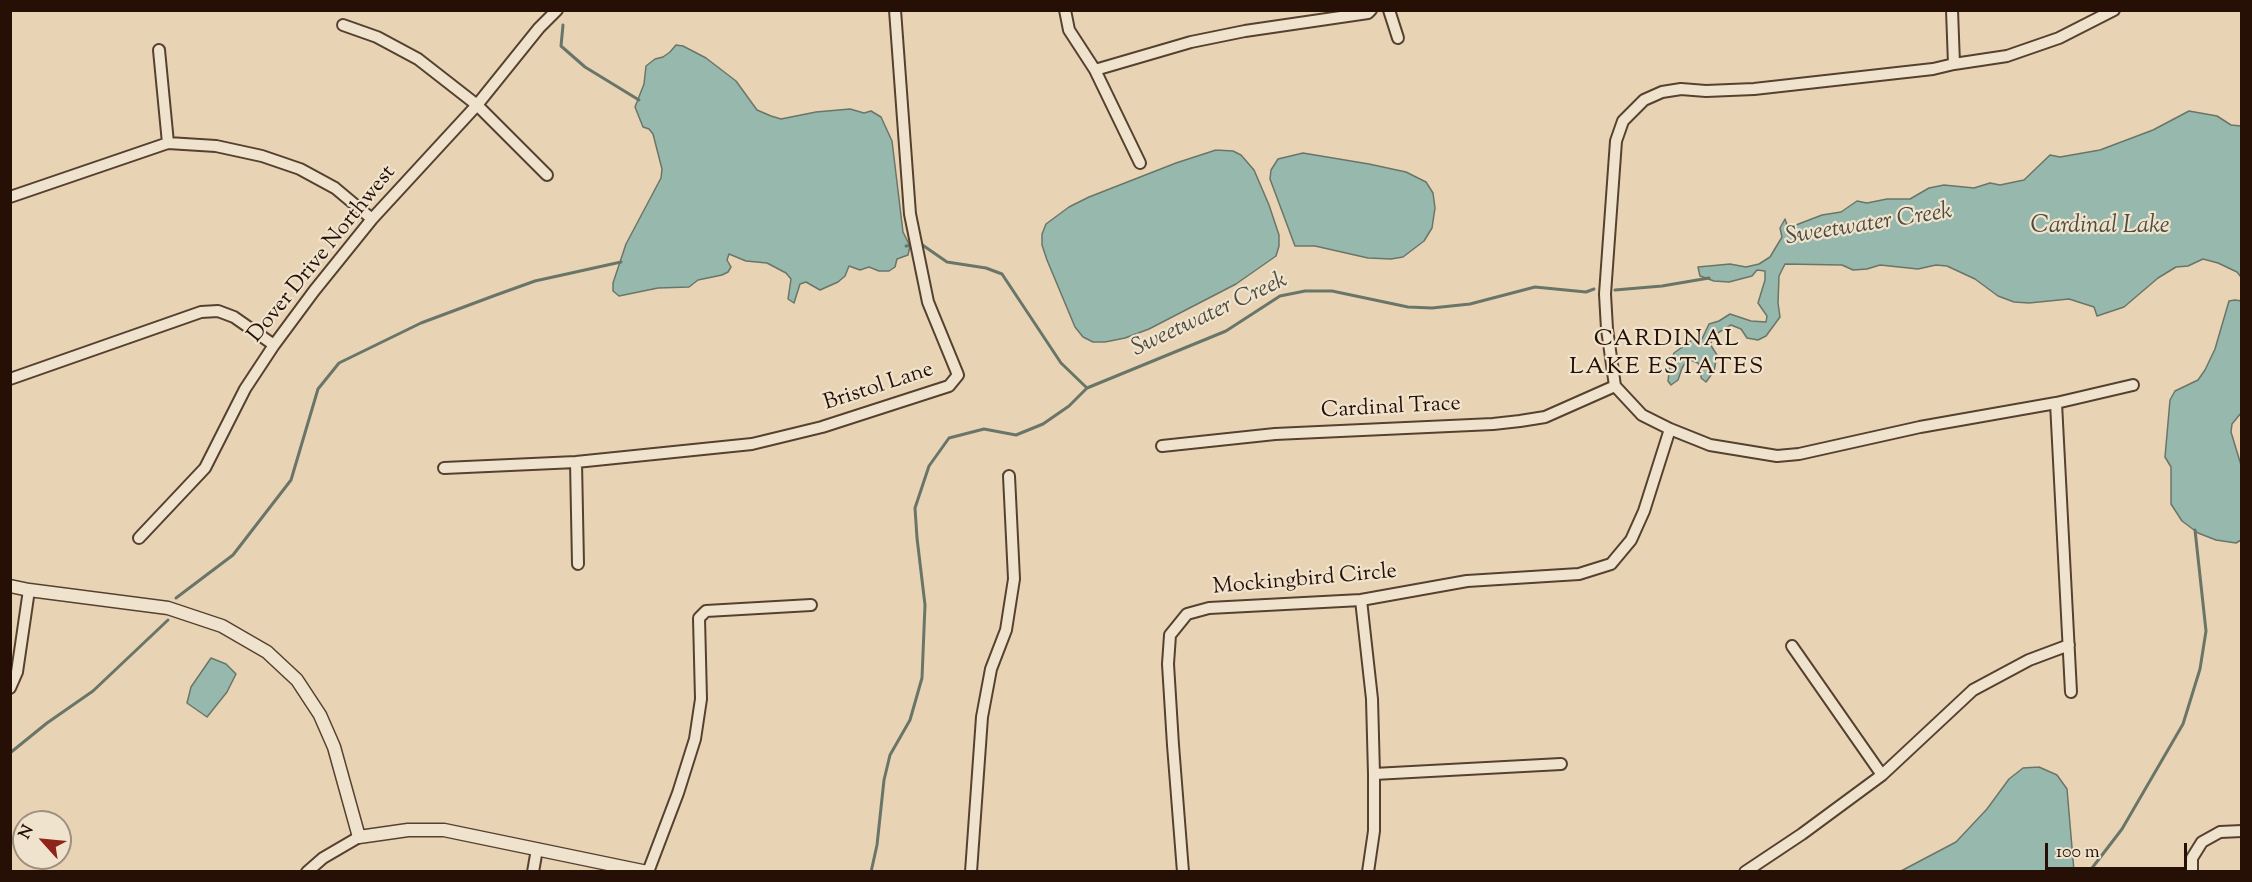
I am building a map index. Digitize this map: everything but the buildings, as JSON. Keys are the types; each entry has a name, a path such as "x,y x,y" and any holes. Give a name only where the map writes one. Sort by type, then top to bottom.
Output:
{"street":[{"name":"Dover Drive Northwest","path":"139,538 205,468 245,389 274,345 372,219 477,105 539,28 557,10"},
{"name":"Bristol Lane","path":"576,462 752,444 822,427 890,403 946,388 958,375 928,302 913,235 895,10"},
{"path":"1065,10 1069,30 1095,70 1140,163"},
{"path":"1095,70 1191,42 1245,31 1368,13 1371,10"},
{"path":"1389,10 1398,38"},
{"path":"1952,10 1954,64"},
{"path":"2114,10 2059,38 2007,56 1933,69 1754,89 1706,91 1681,89 1662,92 1644,100 1623,121 1616,141 1605,294 1615,386 1642,415 1710,445 1777,456 1799,454 1920,426 2056,403 2133,385"},
{"path":"343,25 377,37 418,59 477,105 547,175"},
{"path":"159,50 168,143"},
{"path":"10,196 168,143 216,146 262,156 300,169 335,188 372,219"},
{"path":"10,379 201,312 218,310 234,317 274,345"},
{"name":"Cardinal Trace","path":"1162,446 1275,434 1520,421 1545,417 1615,386"},
{"path":"2056,403 2071,692"},
{"name":"Mockingbird Circle","path":"1183,872 1168,664 1170,635 1187,614 1209,608 1361,600 1467,581 1579,574 1611,564 1631,540 1640,521 1670,429"},
{"path":"444,468 576,462 578,564"},
{"path":"971,872 982,717 991,669 1006,630 1014,579 1009,476"},
{"path":"10,586 168,608 222,626 267,652 297,680 320,714 334,747 359,837"},
{"path":"10,688 16,672 29,590"},
{"path":"1361,600 1372,699 1374,774 1374,831 1368,872"},
{"path":"307,872 323,858 359,837 408,830 444,830 648,872 678,793 695,739 701,699 699,618 706,611 811,605"},
{"path":"1745,872 1802,834 1882,775 1973,690 2029,660 2069,645"},
{"path":"1792,646 1882,775"},
{"path":"1374,774 1561,764"},
{"path":"2192,872 2192,858 2202,842 2220,832 2241,831"},
{"path":"532,872 537,849"}],"water":[{"path":"676,45 683,46 706,58 736,81 757,110 771,116 781,119 816,112 850,109 864,113 871,111 881,117 892,141 903,232 910,246 908,255 897,259 895,267 889,271 879,271 869,267 860,270 849,266 845,276 838,282 820,290 806,282 800,284 794,303 788,299 791,279 786,273 767,263 746,261 729,254 727,260 731,267 728,272 698,280 689,287 658,288 619,296 613,291 613,283 626,244 661,178 662,169 653,134 649,129 643,127 635,107 644,84 646,66 655,59 663,57"},
{"name":"Cardinal Lake","path":"2189,111 2217,116 2231,125 2241,126 2241,277 2237,272 2218,263 2203,259 2188,266 2176,267 2158,278 2124,307 2097,316 2094,307 2069,299 2029,303 2014,302 1998,296 1975,279 1947,266 1936,265 1918,269 1880,265 1853,270 1842,265 1785,264 1779,276 1780,317 1766,336 1758,340 1747,338 1741,329 1731,325 1716,334 1710,344 1717,355 1714,371 1706,382 1701,378 1698,363 1688,359 1678,380 1671,385 1668,381 1674,353 1692,340 1702,339 1709,324 1730,314 1751,321 1766,322 1767,316 1758,303 1765,280 1765,271 1757,270 1752,276 1729,282 1714,281 1700,276 1698,267 1730,264 1746,267 1759,264 1770,257 1782,237 1780,228 1785,219 1787,225 1796,225 1822,215 1841,212 1857,201 1867,203 1887,199 1910,199 1929,188 1944,185 1974,188 1990,183 2000,185 2024,180 2050,155 2060,157 2100,150 2153,130"},
{"path":"1216,150 1233,151 1241,155 1254,170 1279,235 1276,256 1236,284 1149,329 1125,338 1105,342 1093,342 1083,337 1075,327 1042,245 1042,234 1046,224 1069,207 1089,197"},
{"path":"1303,153 1406,172 1426,182 1433,193 1435,208 1432,228 1424,241 1403,257 1391,259 1368,258 1315,246 1295,246 1270,179 1271,170 1278,159"},
{"path":"2229,301 2242,301 2241,413 2232,424 2231,432 2241,465 2241,540 2236,543 2216,540 2198,533 2182,521 2171,504 2171,467 2165,457 2170,400 2175,391 2198,380 2205,370 2215,349"},
{"path":"211,658 226,664 236,674 227,692 207,717 187,703 191,687"},
{"path":"2039,767 2057,775 2067,789 2074,871 1901,871 1956,842 1987,809 2009,779 2023,768"}],"waterway":[{"name":"Sweetwater Creek","path":"563,25 561,46 585,67 639,100"},
{"name":"Sweetwater Creek","path":"906,246 921,244 947,262 986,268 1002,274 1061,363 1087,388"},
{"path":"176,598 233,555 291,480 318,389 339,363 421,323 535,281 621,262"},
{"name":"Sweetwater Creek","path":"1615,290 1662,286 1709,278"},
{"path":"871,872 877,845 884,780 890,755 910,720 922,678 925,605 915,508 929,466 949,438 984,429 1016,435 1043,424 1069,406 1087,388 1226,331 1280,296 1305,291 1332,291 1408,307 1432,308 1470,304 1535,287 1586,292 1594,289"},
{"path":"2089,872 2122,829 2183,724 2200,669 2206,631 2195,530"},
{"path":"10,753 47,723 93,691 168,620"}],"district":[{"name":"CARDINAL LAKE ESTATES","path":"1667,355"}]}
